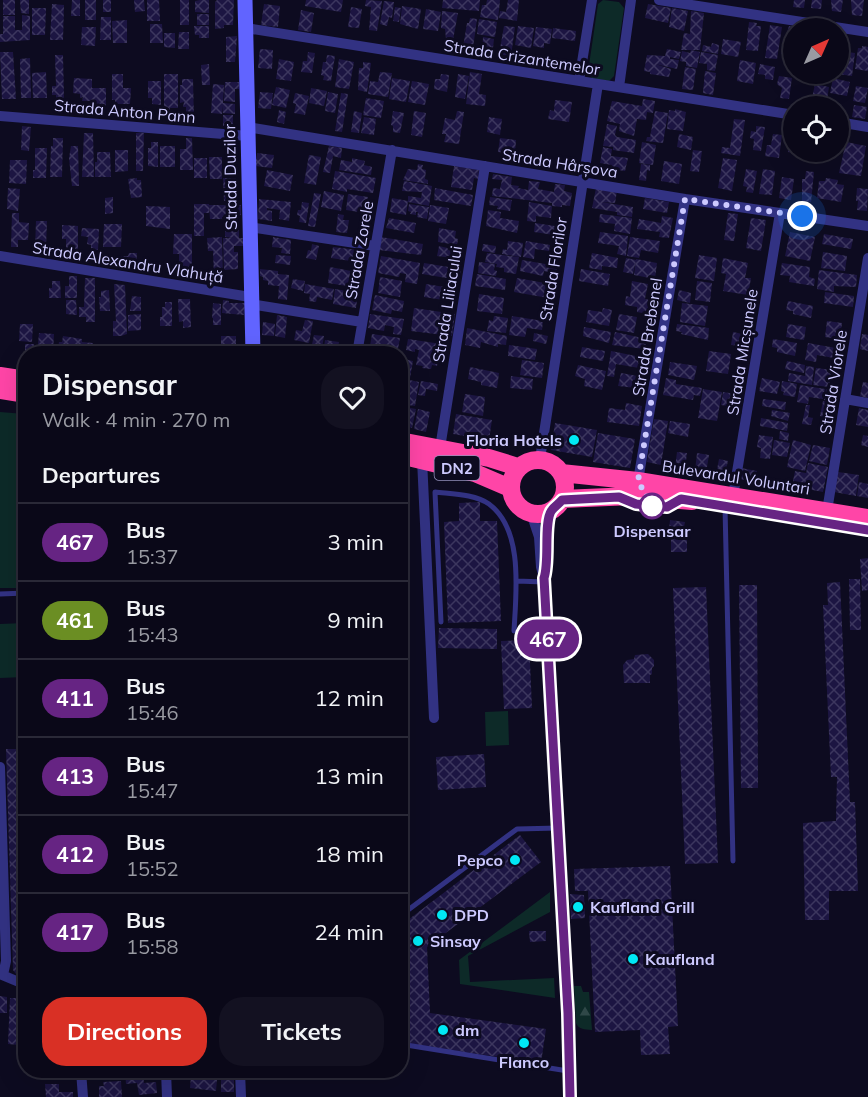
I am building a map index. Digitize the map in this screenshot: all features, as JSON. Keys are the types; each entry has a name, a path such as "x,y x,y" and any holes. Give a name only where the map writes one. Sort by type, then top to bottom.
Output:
{"highway":[{"path":"0,376 18,379"},
{"path":"0,390 18,393"},
{"name":"DN2","path":"408,442 489,458 518,467"},
{"name":"DN2","path":"408,456 475,473 510,488 516,504 531,513"},
{"path":"510,488 518,467 525,462 540,459"},
{"name":"Bulevardul Voluntari","path":"540,459 556,466 561,473 638,481 868,530"},
{"path":"556,505 565,486 561,473"},
{"name":"Bulevardul Voluntari","path":"531,513 538,514 556,505 619,497 674,503 729,502 827,511 868,518"}],"street":[{"name":"Strada Duzilor","path":"245,0 253,346"},
{"path":"579,81 592,0"},
{"path":"619,87 631,0"},
{"path":"659,0 868,32"},
{"name":"Strada Crizantemelor","path":"246,28 783,113"},
{"name":"Strada Florilor","path":"540,459 598,84"},
{"name":"Strada Anton Pann","path":"0,116 247,132"},
{"path":"849,124 868,127"},
{"name":"Strada Hârșova","path":"247,132 392,150 685,199 868,226"},
{"name":"Strada Zorele","path":"358,346 392,150"},
{"name":"Strada Liliacului","path":"440,448 484,165"},
{"name":"Strada Brebenel","path":"638,481 685,199"},
{"name":"Strada Micșunele","path":"729,502 780,213"},
{"path":"249,227 375,246"},
{"name":"Strada Alexandru Vlahuță","path":"0,256 362,322"},
{"name":"Strada Viorele","path":"827,511 868,258"},
{"path":"845,399 868,403"},
{"path":"422,459 434,718"},
{"path":"544,580 548,567 548,533 556,505"},
{"path":"531,513 539,537 544,580 568,1013 570,1097"},
{"path":"0,767 6,961 2,975 18,982"},
{"path":"82,1078 83,1097"},
{"path":"166,1078 167,1097"},
{"path":"240,1078 241,1097"}],"lane":[{"path":"441,622 435,492 476,498 488,504 506,523 510,532 517,581 514,631"},
{"path":"619,497 636,504"},
{"path":"729,502 733,861"},
{"path":"517,581 544,580"},
{"path":"0,594 18,593"},
{"path":"408,910 517,829 558,828"},
{"path":"408,1045 568,1071"}],"green space":[{"path":"603,0 619,2 624,8 614,76 609,81 592,78 588,72 598,4"},
{"path":"0,412 18,413 18,588 0,588"},
{"path":"18,623 18,677 0,678 0,624"},
{"path":"508,711 509,745 486,746 485,712"},
{"path":"550,892 550,912 468,956 470,982 554,978 555,998 460,984 459,960"},
{"path":"574,986 581,986 583,992 589,992 592,1030 581,1028 576,1023"}],"building":[{"path":"3,0 15,0 15,15 3,15"},
{"path":"20,0 29,0 29,14 21,13"},
{"path":"72,0 80,0 80,16 71,16"},
{"path":"85,0 96,0 96,20 85,20"},
{"path":"103,0 111,0 111,12 103,12"},
{"path":"134,0 144,0 145,11 135,12"},
{"path":"147,0 159,0 160,21 147,21"},
{"path":"180,0 189,0 189,25 180,25"},
{"path":"209,0 209,13 195,12 195,1"},
{"path":"234,0 233,25 224,25 224,28 215,29 215,2"},
{"path":"306,0 343,0 341,12 305,6"},
{"path":"366,0 382,1 377,31 369,30 371,7 365,6"},
{"path":"443,0 480,0 479,11 442,8"},
{"path":"487,0 500,0 498,20 480,17 482,5 486,5"},
{"path":"508,0 519,0 517,21 499,18 500,11 506,12"},
{"path":"794,0 805,0 804,8 793,7"},
{"path":"812,0 822,0 821,9 811,8"},
{"path":"831,0 843,0 841,12 832,11"},
{"path":"851,0 864,0 862,16 852,15"},
{"path":"384,1 394,2 392,18 389,17 387,26 380,24"},
{"path":"52,4 64,5 63,40 50,40"},
{"path":"264,4 280,6 278,27 261,25"},
{"path":"648,4 671,8 668,23 645,18"},
{"path":"402,6 421,9 418,29 400,24"},
{"path":"351,7 362,9 359,28 348,27"},
{"path":"395,7 401,8 399,22 393,21"},
{"path":"32,8 46,8 45,35 32,35"},
{"path":"672,8 688,11 684,31 669,27"},
{"path":"426,9 441,12 438,31 423,29"},
{"path":"301,10 314,13 311,32 298,30"},
{"path":"442,11 458,13 453,40 446,39 445,29 441,28"},
{"path":"691,11 704,13 700,50 681,50 684,33 690,34"},
{"path":"197,14 209,14 209,25 197,25"},
{"path":"22,15 30,16 30,40 0,42 0,34 3,34 3,16 15,16 15,30 22,30"},
{"path":"101,17 111,17 111,40 100,40"},
{"path":"470,18 477,19 473,48 463,47"},
{"path":"479,19 497,22 495,37 477,34"},
{"path":"127,20 127,43 113,43 112,21"},
{"path":"749,22 761,26 758,51 746,50"},
{"path":"150,24 162,24 163,43 150,43"},
{"path":"770,25 782,27 777,59 765,58"},
{"path":"194,26 209,26 209,38 199,38 199,35 195,35"},
{"path":"504,26 515,27 511,56 503,55 504,49 500,49"},
{"path":"518,26 534,28 531,48 515,45"},
{"path":"82,27 96,27 95,46 81,45"},
{"path":"536,27 552,29 550,44 544,43 544,48 533,46"},
{"path":"553,28 576,31 575,41 552,38"},
{"path":"179,32 189,32 189,49 178,49"},
{"path":"164,33 175,33 175,48 164,47"},
{"path":"237,36 235,62 226,62 226,37"},
{"path":"483,37 494,39 492,57 482,56"},
{"path":"723,39 741,42 738,57 721,54"},
{"path":"712,43 719,45 718,54 702,51 703,45 711,47"},
{"path":"868,47 868,71 855,69 858,48"},
{"path":"260,49 273,50 272,69 258,68"},
{"path":"667,49 681,52 679,59 670,57 670,59 679,60 677,69 655,64 671,69 669,77 644,71 647,55 665,56"},
{"path":"691,50 700,52 697,68 686,66 686,62 680,61 682,51 690,53"},
{"path":"0,52 13,52 16,99 2,99"},
{"path":"308,52 315,53 312,73 301,72 303,61 307,61"},
{"path":"701,52 718,55 715,71 707,70 707,64 699,63"},
{"path":"849,52 855,53 852,76 849,76"},
{"path":"55,55 63,55 64,99 56,100 56,95 52,95 52,86 56,86"},
{"path":"327,55 335,56 331,81 323,80 324,76 321,75 323,62 326,62"},
{"path":"30,58 31,98 21,98 20,59"},
{"path":"279,59 294,62 291,81 276,79"},
{"path":"339,59 354,62 349,89 335,87"},
{"path":"740,60 756,63 753,84 737,81"},
{"path":"363,62 371,63 367,92 358,90 359,68 363,68"},
{"path":"209,64 210,85 202,85 201,65"},
{"path":"760,64 775,67 773,80 765,79 765,75 758,74"},
{"path":"685,67 696,69 693,90 682,89"},
{"path":"705,71 716,73 713,95 703,93"},
{"path":"46,72 47,98 33,98 32,73"},
{"path":"380,72 392,73 388,97 368,94 370,81 378,82"},
{"path":"470,72 482,74 479,94 486,95 485,106 466,104"},
{"path":"112,74 123,74 123,88 131,88 130,104 115,104 115,100 112,100"},
{"path":"164,74 178,74 178,108 170,108 170,115 164,115"},
{"path":"441,74 449,75 447,92 434,89 435,79 440,79"},
{"path":"458,74 469,76 465,99 455,97"},
{"path":"779,76 783,77 783,84 791,84 789,96 780,98 782,88 777,84"},
{"path":"74,78 92,79 92,88 106,88 106,109 92,109 92,101 82,101 83,97 80,98 80,94 73,93"},
{"path":"392,78 410,81 406,102 389,99"},
{"path":"182,79 193,79 194,121 186,120 186,107 183,107 184,102 180,103"},
{"path":"148,81 161,81 161,105 152,104 152,98 148,98"},
{"path":"412,81 429,84 425,105 408,102"},
{"path":"225,82 239,82 239,89 235,89 235,102 224,101"},
{"path":"850,82 847,96 830,93 832,84 849,84"},
{"path":"213,84 224,85 223,103 235,104 235,114 223,113 223,106 222,114 211,113"},
{"path":"815,84 829,87 828,96 812,96"},
{"path":"856,86 868,88 865,103 853,101"},
{"path":"276,87 290,90 286,108 272,105"},
{"path":"311,88 327,91 324,106 309,103"},
{"path":"260,92 273,93 271,109 258,108"},
{"path":"328,92 338,94 335,113 325,111"},
{"path":"295,93 309,96 305,115 294,113"},
{"path":"341,93 348,94 342,132 335,131"},
{"path":"366,98 384,101 381,118 363,115"},
{"path":"643,99 655,101 653,113 647,112 646,120 637,119 634,136 619,131 620,124 607,121 612,101 642,106"},
{"path":"555,100 572,102 569,122 548,119 550,110 554,111"},
{"path":"854,105 867,107 865,119 852,117"},
{"path":"675,109 686,112 683,131 667,129 669,110 675,111"},
{"path":"279,110 286,112 284,124 277,122"},
{"path":"354,111 362,113 359,133 351,132"},
{"path":"393,111 404,113 400,133 393,132 391,125"},
{"path":"414,111 426,113 422,137 411,135"},
{"path":"457,111 464,112 459,144 444,142 446,134 442,134 445,118 455,120"},
{"path":"655,111 668,113 663,143 646,141 647,137 650,137"},
{"path":"223,115 233,115 233,126 223,126"},
{"path":"364,117 376,119 374,135 361,133"},
{"path":"489,117 502,119 500,135 487,132"},
{"path":"734,119 745,120 740,156 721,153 722,147 730,148"},
{"path":"607,124 617,126 615,135 617,137 636,140 634,153 603,146"},
{"path":"22,126 31,127 29,151 21,150"},
{"path":"756,126 765,127 761,151 753,150 754,139 750,138 751,131 756,132"},
{"path":"84,133 93,133 94,177 82,177"},
{"path":"136,133 144,133 143,171 136,171"},
{"path":"679,134 693,137 691,150 677,147"},
{"path":"773,134 782,135 779,158 765,156 767,145 771,145"},
{"path":"53,138 63,138 62,177 50,177"},
{"path":"186,138 192,138 193,170 180,170 180,149 186,149"},
{"path":"500,138 516,140 515,154 498,152"},
{"path":"151,142 158,142 158,167 148,166 148,148 151,148"},
{"path":"642,142 656,145 653,165 639,163"},
{"path":"849,143 866,146 861,176 839,173 841,162 849,162"},
{"path":"71,146 78,146 79,186 72,186 69,158"},
{"path":"160,146 175,146 175,167 160,167"},
{"path":"329,146 342,148 341,158 333,156 330,173 323,172"},
{"path":"603,147 612,149 611,156 628,158 625,171 611,169 612,165 600,163"},
{"path":"35,148 47,148 46,178 33,178"},
{"path":"115,150 128,150 128,171 115,172"},
{"path":"693,150 702,151 699,172 690,171"},
{"path":"97,152 110,152 111,177 95,177"},
{"path":"257,153 274,155 272,168 255,166"},
{"path":"309,155 321,157 316,185 304,183"},
{"path":"209,157 222,157 222,179 210,179"},
{"path":"194,158 207,158 207,178 194,178"},
{"path":"352,158 365,161 364,165 372,167 371,175 339,170 341,160 352,162"},
{"path":"723,158 737,160 732,191 718,188"},
{"path":"10,160 27,160 26,184 9,183"},
{"path":"664,161 682,164 679,184 661,181"},
{"path":"418,164 423,165 422,169 426,170 425,179 428,180 428,184 403,180 408,169 417,170"},
{"path":"641,164 650,165 646,181 639,180"},
{"path":"454,166 479,170 478,179 474,178 472,190 451,187"},
{"path":"746,169 757,171 753,193 746,192 747,187 743,186"},
{"path":"763,169 775,171 772,195 759,194"},
{"path":"267,170 293,175 290,191 264,186"},
{"path":"335,171 376,178 373,193 332,189"},
{"path":"806,171 814,172 811,202 802,201 802,179 805,179"},
{"path":"493,174 512,177 511,185 528,190 529,181 540,182 538,189 554,192 555,184 565,185 564,191 572,193 570,206 552,206 552,203 492,196 493,188 500,189 502,180 492,179"},
{"path":"782,177 794,179 791,200 779,198"},
{"path":"223,178 236,178 237,200 224,201"},
{"path":"826,178 838,180 837,184 844,185 841,202 817,198 819,181 825,181"},
{"path":"128,179 141,180 142,197 131,198"},
{"path":"404,181 432,186 429,206 408,202 408,196 421,198 422,192 402,191"},
{"path":"8,188 20,189 18,211 7,209"},
{"path":"435,188 473,195 471,206 434,200"},
{"path":"596,188 617,191 615,203 601,202 633,207 632,217 592,208"},
{"path":"857,188 868,189 867,211 857,210"},
{"path":"324,191 344,195 341,211 321,207"},
{"path":"314,193 321,194 315,227 308,226"},
{"path":"348,194 368,197 365,213 346,210"},
{"path":"113,197 113,213 105,214 105,198"},
{"path":"490,197 512,200 510,211 489,205"},
{"path":"392,198 408,201 406,215 390,212"},
{"path":"645,198 669,202 667,213 643,209"},
{"path":"259,199 291,202 289,221 279,219 280,210 267,208 272,211 272,221 258,219"},
{"path":"302,202 309,203 306,223 299,222 300,216 297,215 298,210 301,210"},
{"path":"529,202 552,206 551,218 536,216 536,222 527,221"},
{"path":"194,204 209,204 209,213 204,213 204,236 194,236"},
{"path":"409,204 429,207 427,219 417,217 418,212 416,215 410,214"},
{"path":"209,205 241,205 241,215 210,219"},
{"path":"430,205 449,208 446,224 428,221"},
{"path":"146,206 170,207 170,229 146,226"},
{"path":"488,210 501,212 500,218 519,221 517,233 486,226"},
{"path":"12,213 19,213 19,222 29,223 28,240 18,240 18,247 11,247"},
{"path":"728,213 738,214 734,241 724,240"},
{"path":"338,214 344,215 343,220 349,220 347,233 336,232"},
{"path":"600,214 632,218 630,234 614,231 615,224 599,222"},
{"path":"662,216 673,218 669,238 659,237 660,232 637,229 639,219 661,223"},
{"path":"389,218 416,223 414,233 386,228"},
{"path":"751,218 766,220 761,251 746,248"},
{"path":"363,219 370,221 367,237 360,236"},
{"path":"36,221 47,221 46,248 35,248"},
{"path":"535,223 555,226 554,235 534,232"},
{"path":"104,224 122,224 121,247 103,247"},
{"path":"62,225 78,226 78,250 66,249 66,239 62,239"},
{"path":"225,226 239,226 239,238 243,238 243,246 234,246 234,252 238,252 238,269 224,270 223,238 233,238 225,237"},
{"path":"82,228 99,229 98,250 91,250 91,245 87,244 88,237 81,236"},
{"path":"439,228 456,231 457,245 438,242"},
{"path":"600,232 628,236 626,256 617,254 619,246 598,243"},
{"path":"790,232 815,237 810,261 785,256"},
{"path":"174,234 192,234 192,273 183,273 183,263 179,262 179,254 173,254"},
{"path":"824,234 853,239 851,249 822,244"},
{"path":"222,237 223,277 214,277 213,251 208,251 207,238"},
{"path":"273,237 291,240 290,254 281,253 282,248 272,247"},
{"path":"381,237 423,244 421,255 379,250"},
{"path":"630,237 660,241 658,253 641,250 639,258 627,256"},
{"path":"508,241 523,243 521,257 502,254 503,249 507,250"},
{"path":"526,241 550,245 549,251 535,249 534,259 523,257"},
{"path":"312,244 319,246 316,260 306,258 308,250 311,251"},
{"path":"483,244 496,246 495,253 482,251"},
{"path":"439,246 456,250 455,256 452,258 437,256"},
{"path":"333,247 359,250 357,262 331,258"},
{"path":"823,252 847,256 845,271 821,268"},
{"path":"129,253 137,253 136,269 120,268 120,256 128,256"},
{"path":"487,253 519,257 516,274 504,272 504,268 496,267 497,264 485,262"},
{"path":"592,253 618,258 617,268 602,266 602,270 589,268"},
{"path":"276,255 291,256 290,265 275,263"},
{"path":"699,255 717,258 714,281 695,278"},
{"path":"381,256 420,263 417,284 405,282 406,274 400,273 399,277 378,273"},
{"path":"626,258 636,260 633,274 623,272"},
{"path":"723,258 748,263 745,278 751,278 748,295 723,291 726,274 721,273"},
{"path":"636,259 657,263 655,279 634,275"},
{"path":"522,260 557,266 556,274 544,271 543,276 520,271"},
{"path":"479,262 495,264 496,276 478,273"},
{"path":"424,263 461,269 459,280 422,274"},
{"path":"782,263 810,267 809,277 815,279 814,286 789,282 790,276 780,275"},
{"path":"330,267 362,273 359,288 328,283"},
{"path":"260,269 289,275 287,300 278,299 279,286 268,285 268,281 263,280 260,276"},
{"path":"581,269 610,274 608,286 579,281"},
{"path":"819,270 857,275 856,287 834,286 834,292 817,289"},
{"path":"477,274 506,279 505,290 475,286"},
{"path":"69,276 77,276 77,298 65,298 65,286 69,286"},
{"path":"380,277 402,281 400,297 378,293"},
{"path":"85,278 95,278 95,322 86,322 86,317 79,317 79,307 84,307"},
{"path":"517,278 556,285 554,299 514,292"},
{"path":"293,279 305,281 303,291 291,288"},
{"path":"52,281 60,281 61,298 49,298"},
{"path":"632,281 648,284 645,299 650,300 648,314 637,312 637,307 625,305 626,296 630,297"},
{"path":"697,281 712,283 710,302 695,300"},
{"path":"114,284 125,285 127,334 121,336 113,336 113,321 116,321"},
{"path":"305,284 334,289 332,300 317,297 316,302 309,301 310,294 304,293"},
{"path":"426,284 457,289 456,302 424,297"},
{"path":"335,289 358,293 356,308 333,304"},
{"path":"109,290 110,311 100,311 101,291"},
{"path":"679,290 691,293 690,303 677,300"},
{"path":"825,292 854,296 853,307 824,303"},
{"path":"479,294 504,298 502,314 477,311"},
{"path":"375,295 404,301 402,312 392,310 391,314 372,310"},
{"path":"132,296 141,297 141,311 130,311"},
{"path":"178,299 190,299 191,327 183,328 183,321 179,322"},
{"path":"66,300 76,300 77,315 66,314"},
{"path":"223,300 229,303 245,303 244,315 222,313"},
{"path":"788,301 813,306 811,318 786,310"},
{"path":"165,302 172,302 172,326 160,326 162,307 165,307"},
{"path":"213,303 221,304 221,325 213,325"},
{"path":"682,303 708,306 705,326 680,322"},
{"path":"414,308 455,314 452,336 411,331"},
{"path":"603,308 612,310 609,326 586,322 588,310 602,312"},
{"path":"141,314 141,330 128,331 128,315"},
{"path":"370,314 404,319 401,335 393,334 394,327 385,325 384,331 368,328"},
{"path":"619,314 637,317 634,333 616,330"},
{"path":"277,315 287,317 285,338 275,336"},
{"path":"494,316 508,318 506,333 487,331 489,320 493,321"},
{"path":"512,316 543,321 542,330 527,328 525,337 509,335"},
{"path":"305,320 313,321 309,343 294,340 296,330 302,331"},
{"path":"827,321 842,323 840,339 825,337"},
{"path":"263,322 275,324 274,336 262,335"},
{"path":"20,324 33,324 32,342 19,341"},
{"path":"677,324 709,328 708,340 681,334 682,332 676,331"},
{"path":"788,324 806,327 804,340 786,337"},
{"path":"584,327 611,332 609,343 583,336"},
{"path":"467,328 507,336 506,345 498,344 498,347 481,342 480,348 465,345"},
{"path":"615,332 647,339 645,349 612,345"},
{"path":"733,332 752,336 751,347 731,345"},
{"path":"39,333 54,334 53,346 38,346"},
{"path":"534,333 548,336 546,344 533,341"},
{"path":"372,334 400,338 398,346 370,346"},
{"path":"862,334 868,335 868,351 860,349"},
{"path":"314,335 324,336 322,346 312,346"},
{"path":"63,336 93,343 93,346 58,346 59,342 62,342"},
{"path":"221,336 236,336 236,346 221,346"},
{"path":"408,339 448,345 446,355 439,354 437,366 432,365 431,369 416,365 419,350 415,349 415,352 408,350"},
{"path":"773,339 797,343 795,356 777,352 777,348 772,347"},
{"path":"325,340 339,342 338,346 324,346"},
{"path":"808,343 836,348 834,358 817,355 816,362 805,360"},
{"path":"509,345 537,349 535,360 508,356"},
{"path":"582,347 605,351 603,361 580,357"},
{"path":"611,351 641,357 639,368 616,364 614,377 607,376"},
{"path":"709,351 731,354 728,374 706,371"},
{"path":"408,360 413,361 410,378 408,378"},
{"path":"522,360 544,363 542,378 520,375"},
{"path":"787,361 805,365 804,373 785,369"},
{"path":"670,362 697,366 694,380 668,375"},
{"path":"578,365 606,371 602,390 584,386 585,379 575,376"},
{"path":"806,366 814,367 812,385 788,381 789,373 805,376"},
{"path":"470,367 499,373 497,388 481,385 481,382 468,379"},
{"path":"816,368 832,370 829,387 813,385"},
{"path":"621,373 638,376 636,388 618,386"},
{"path":"511,376 533,379 532,390 510,388"},
{"path":"666,378 676,380 676,384 702,388 700,396 694,395 693,400 663,395"},
{"path":"762,378 780,382 777,394 759,391"},
{"path":"408,380 419,382 415,406 408,405"},
{"path":"421,381 438,384 437,391 426,389 425,396 418,395"},
{"path":"782,381 797,384 795,397 783,395"},
{"path":"863,382 868,383 868,398 860,396"},
{"path":"800,385 825,389 823,399 809,397 808,404 797,402"},
{"path":"703,389 722,392 717,421 698,418"},
{"path":"826,389 840,391 838,403 824,400"},
{"path":"723,392 742,395 740,408 721,405"},
{"path":"465,394 485,397 483,416 462,412"},
{"path":"763,399 786,402 785,410 762,406"},
{"path":"823,401 838,404 836,414 833,413 832,419 820,416"},
{"path":"626,403 642,406 639,426 607,422 609,408 625,410"},
{"path":"806,405 810,405 808,417 813,418 811,425 802,424"},
{"path":"408,408 416,409 412,428 408,427"},
{"path":"859,408 868,410 868,427 856,425"},
{"path":"418,409 430,412 426,432 414,429"},
{"path":"772,410 790,413 788,421 771,416"},
{"path":"456,414 492,420 489,440 453,434"},
{"path":"761,418 788,423 787,431 760,426"},
{"path":"654,419 668,421 661,465 647,462"},
{"path":"670,421 690,424 688,437 668,433"},
{"name":"Floria Hotels","path":"555,423 597,430 592,457 551,450"},
{"path":"780,431 789,433 788,441 779,439"},
{"path":"598,433 635,439 630,468 593,462"},
{"path":"759,435 773,437 770,459 760,458 761,448 757,447"},
{"path":"863,435 868,436 868,447 861,445"},
{"path":"774,440 790,443 787,457 772,455"},
{"path":"793,440 811,445 805,471 787,467"},
{"path":"813,445 830,448 827,465 809,461"},
{"path":"677,452 687,453 685,469 675,468"},
{"path":"697,453 709,455 706,473 695,471"},
{"path":"719,459 728,461 724,477 716,475"},
{"path":"808,463 828,467 823,492 792,486 795,471 806,473"},
{"path":"741,468 757,471 755,482 739,479"},
{"path":"838,472 859,475 856,496 834,492"},
{"path":"859,482 868,484 868,498 857,496"},
{"path":"480,502 480,521 497,521 501,621 448,623 444,522 459,521 459,503"},
{"path":"670,520 685,522 683,532 669,530"},
{"path":"671,536 687,539 687,552 671,552"},
{"path":"868,558 868,590 862,591 860,559"},
{"path":"849,579 860,579 861,630 850,630"},
{"path":"840,582 850,802 855,802 858,891 829,891 829,920 805,920 803,823 836,821 837,777 831,777 823,605 828,605 827,583"},
{"path":"739,585 757,585 758,788 741,788"},
{"path":"706,587 718,863 685,864 673,588"},
{"path":"439,628 497,629 497,649 438,648"},
{"path":"529,640 532,708 504,709 501,641"},
{"path":"648,654 654,660 650,683 624,683 623,665 627,660 634,659 635,655"},
{"path":"6,749 18,749 18,977 13,970"},
{"path":"484,754 486,787 438,790 436,757"},
{"path":"520,835 541,862 427,947 430,1013 546,1029 541,1063 408,1044 408,920"},
{"name":"Kaufland","path":"670,866 678,1026 668,1027 670,1054 641,1055 640,1030 595,1032 588,891 575,891 574,869"},
{"name":"Kaufland Grill","path":"570,894 584,895 585,918 571,919"},
{"path":"529,931 546,931 546,941 530,942"},
{"path":"0,996 7,997 7,1013 0,1013"},
{"path":"10,998 18,998 18,1045 8,1044"},
{"path":"126,1078 143,1078 144,1083 156,1082 157,1093 139,1095 137,1083 126,1084"},
{"path":"191,1078 217,1080 216,1091 190,1088"},
{"path":"221,1080 234,1080 234,1092 221,1092"},
{"path":"121,1081 122,1097 99,1097 99,1086 104,1086 103,1082"},
{"path":"45,1084 59,1084 59,1092 73,1092 73,1097 46,1097"}],"bus line":[{"name":"467","path":"570,1097 568,1013 544,578 548,567 547,545 551,511 562,500 619,497 636,504 667,507 681,499 868,530"}],"place":[{"name":"Floria Hotels","path":"574,440"},
{"name":"Dispensar","path":"652,506"},
{"name":"Pepco","path":"515,860"},
{"name":"Kaufland Grill","path":"578,907"},
{"name":"DPD","path":"442,915"},
{"name":"Sinsay","path":"418,941"},
{"name":"Kaufland","path":"633,959"},
{"name":"dm","path":"443,1030"},
{"name":"Flanco","path":"524,1043"}],"route":[{"path":"652,506 638,481 685,199 802,216"}]}
